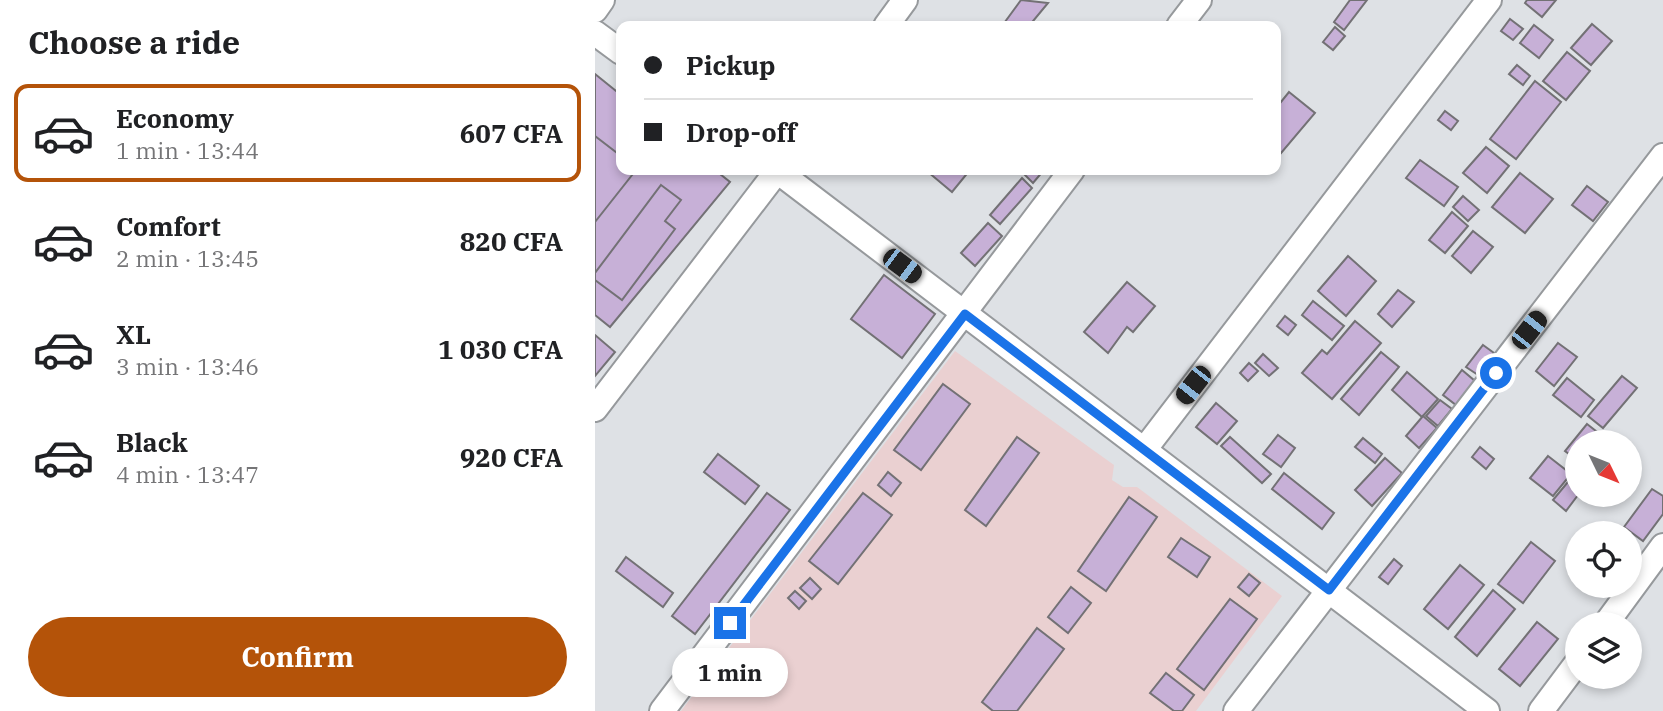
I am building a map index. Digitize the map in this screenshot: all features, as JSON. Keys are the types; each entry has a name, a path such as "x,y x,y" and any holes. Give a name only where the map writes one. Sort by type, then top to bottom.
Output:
{"street":[{"path":"595,10 603,0"},
{"path":"889,21 905,0"},
{"path":"1183,21 1199,0"},
{"path":"1144,450 1489,0"},
{"path":"595,33 616,48"},
{"path":"1236,711 1663,156"},
{"path":"595,409 773,175"},
{"path":"784,175 1487,711"},
{"path":"662,711 1068,175"},
{"path":"1615,612 1663,546"},
{"path":"1541,711 1565,679"}],"shaded area":[{"path":"955,351 1114,465 1112,480 1123,487 1137,487 1282,596 1196,711 681,711"}],"building":[{"path":"1021,0 1048,3 1033,21 1006,21"},
{"path":"1350,0 1367,0 1344,30 1334,22"},
{"path":"1527,0 1556,0 1542,17 1525,3"},
{"path":"1510,19 1523,29 1513,40 1501,31"},
{"path":"1592,24 1612,41 1591,65 1571,48"},
{"path":"1534,25 1553,40 1539,58 1520,43"},
{"path":"1335,27 1345,36 1333,50 1323,42"},
{"path":"1567,52 1590,71 1566,100 1543,81"},
{"path":"1517,65 1530,76 1523,85 1509,74"},
{"path":"595,74 616,91 616,175 721,175 730,182 610,327 595,315"},
{"path":"1535,81 1561,102 1516,159 1490,139"},
{"path":"1289,92 1315,113 1281,153 1281,102"},
{"path":"1445,111 1458,121 1451,130 1438,120"},
{"path":"595,136 616,152 616,175 632,175 595,222"},
{"path":"1486,147 1509,166 1487,193 1463,173"},
{"path":"1420,160 1458,187 1444,206 1406,178"},
{"path":"1520,173 1553,199 1525,233 1492,207"},
{"path":"932,175 966,175 952,192"},
{"path":"1025,175 1040,175 1033,183"},
{"path":"1022,178 1032,188 1000,224 990,215"},
{"path":"661,185 681,200 665,221 675,229 622,300 595,280 595,273"},
{"path":"1587,186 1608,202 1593,221 1572,205"},
{"path":"1463,196 1479,210 1468,221 1453,207"},
{"path":"1452,212 1468,226 1445,253 1429,240"},
{"path":"988,223 1002,236 975,266 961,253"},
{"path":"1473,231 1493,247 1471,273 1452,256"},
{"path":"1348,256 1376,281 1346,316 1318,291"},
{"path":"884,275 935,314 902,358 851,319"},
{"path":"1127,282 1155,306 1133,332 1127,327 1108,353 1084,332"},
{"path":"1398,290 1414,302 1392,327 1378,314"},
{"path":"1313,301 1344,326 1332,340 1302,315"},
{"path":"1285,316 1296,325 1288,335 1277,326"},
{"path":"1355,321 1381,343 1332,399 1302,373 1322,350 1327,354"},
{"path":"595,335 615,352 595,376"},
{"path":"1558,343 1577,357 1554,386 1536,371"},
{"path":"1483,345 1494,353 1478,375 1466,367"},
{"path":"1381,352 1399,367 1359,415 1341,399"},
{"path":"1263,354 1278,368 1269,376 1255,363"},
{"path":"1249,363 1258,371 1248,381 1240,373"},
{"path":"1462,370 1475,381 1456,405 1443,395"},
{"path":"1407,372 1438,399 1422,417 1392,390"},
{"path":"1622,376 1637,388 1603,428 1588,416"},
{"path":"1567,378 1594,400 1581,417 1553,395"},
{"path":"943,384 970,404 921,470 894,450"},
{"path":"1440,400 1452,409 1438,426 1426,416"},
{"path":"1216,403 1237,421 1217,444 1196,427"},
{"path":"1423,416 1437,428 1419,448 1406,436"},
{"path":"1587,424 1595,430 1582,430"},
{"path":"1278,435 1295,448 1281,467 1263,454"},
{"path":"1017,437 1039,453 986,526 965,510"},
{"path":"1230,437 1271,474 1262,483 1221,446"},
{"path":"1363,438 1382,454 1375,463 1355,447"},
{"path":"1480,447 1494,459 1486,469 1472,457"},
{"path":"718,454 759,486 745,504 704,472"},
{"path":"1548,456 1565,469 1565,481 1553,496 1530,478"},
{"path":"1385,458 1402,473 1372,506 1355,490"},
{"path":"888,472 901,483 891,496 878,485"},
{"path":"1284,473 1334,513 1322,529 1272,489"},
{"path":"1565,486 1565,508 1568,508 1566,511 1553,500"},
{"path":"1652,489 1663,496 1663,514 1643,541 1642,521 1628,521 1638,508 1642,507 1642,503"},
{"path":"767,493 790,510 695,634 672,616"},
{"path":"863,493 892,515 838,584 809,561"},
{"path":"1129,497 1157,517 1106,591 1078,571"},
{"path":"1181,538 1210,557 1197,577 1168,557"},
{"path":"1531,542 1555,561 1523,603 1498,584"},
{"path":"626,557 673,593 663,607 616,571"},
{"path":"1394,559 1402,566 1388,584 1379,577"},
{"path":"1460,565 1484,585 1448,629 1424,609"},
{"path":"1249,574 1260,583 1249,596 1238,587"},
{"path":"810,578 821,589 812,599 800,588"},
{"path":"1071,587 1091,603 1068,633 1048,617"},
{"path":"1493,590 1515,609 1477,656 1455,637"},
{"path":"795,591 806,601 799,609 788,598"},
{"path":"1230,599 1257,619 1204,690 1177,669"},
{"path":"1537,622 1558,639 1520,686 1499,669"},
{"path":"1037,628 1064,649 1017,711 993,711 982,702"},
{"path":"1166,673 1194,695 1182,711 1174,711 1150,693"}],"route":[{"path":"730,623 965,314 1329,590 1496,373"}]}
